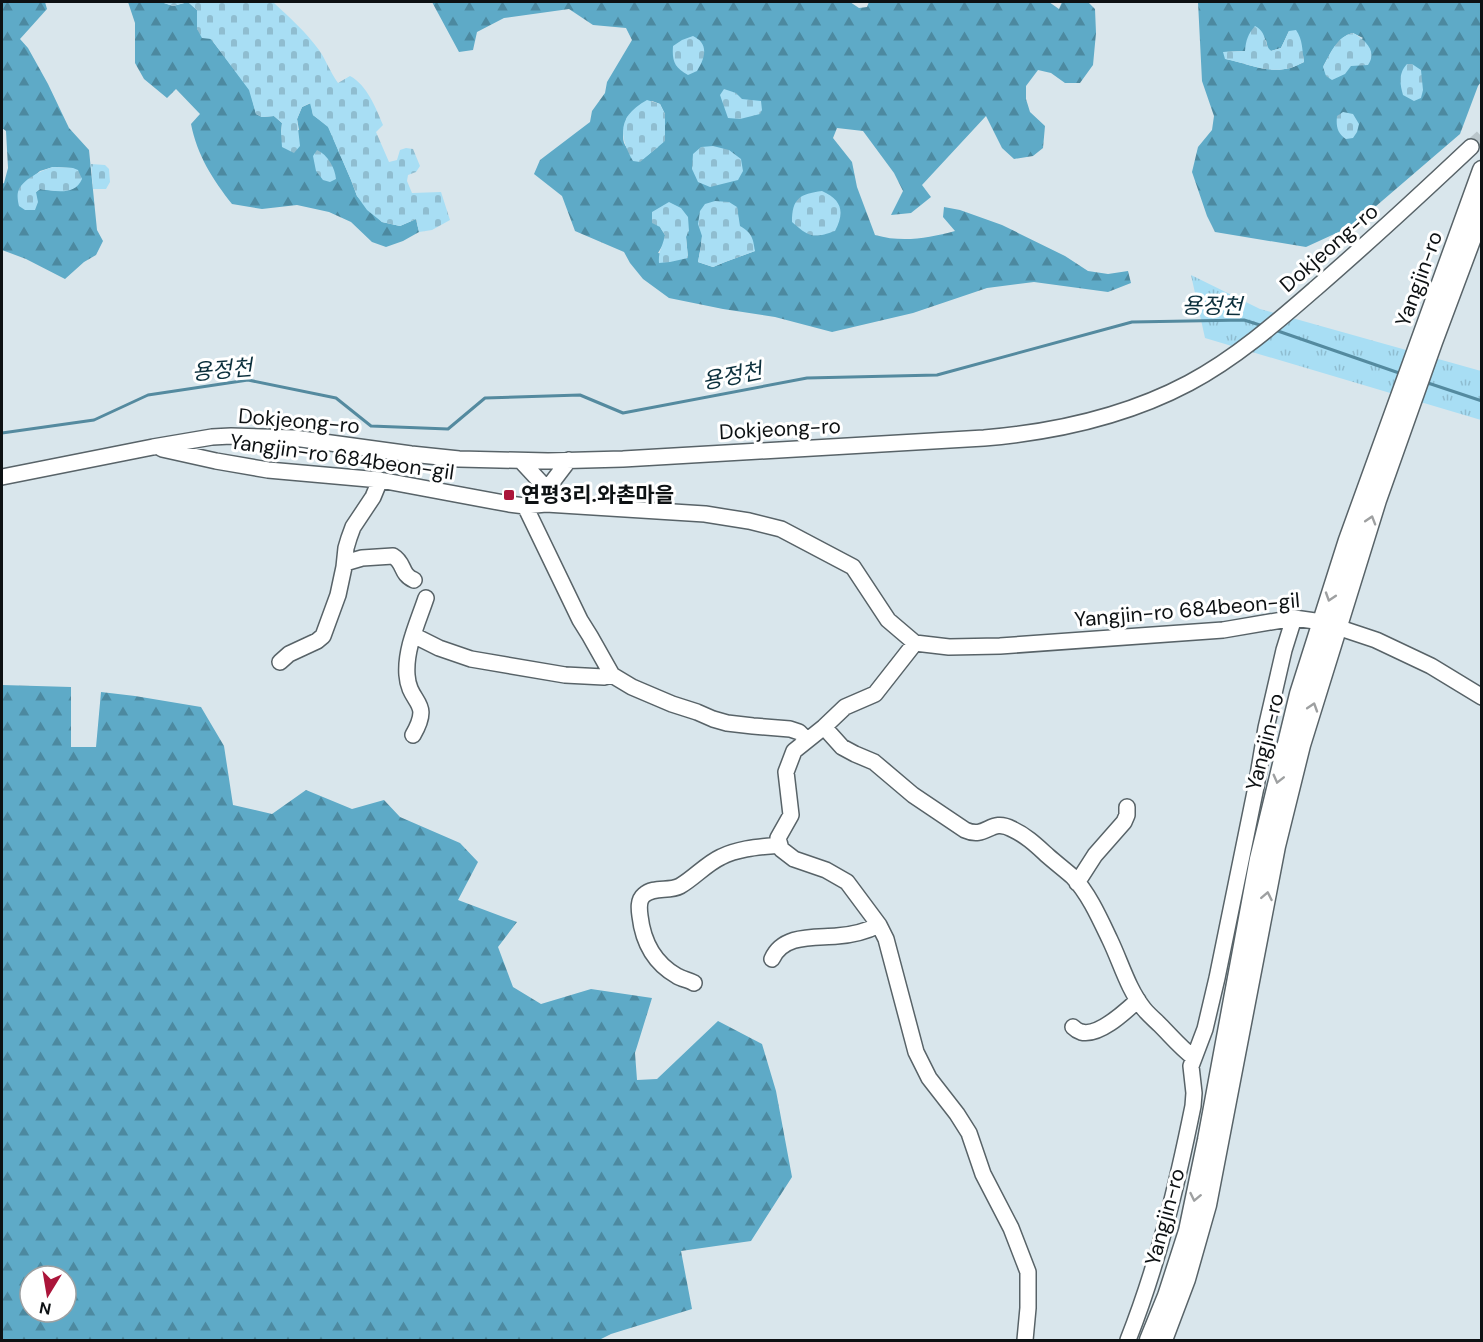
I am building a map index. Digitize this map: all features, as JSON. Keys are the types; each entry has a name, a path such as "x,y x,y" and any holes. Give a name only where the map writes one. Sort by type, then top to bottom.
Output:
{"main road":[{"name":"Yangjin-ro","path":"1149,1341 1167,1296 1188,1231 1259,859 1299,694 1330,625 1377,500 1397,425 1427,341 1482,170"},
{"name":"Yangjin-ro","path":"1427,341 1482,210"},
{"name":"Yangjin-ro","path":"1163,1341 1186,1279 1207,1205 1276,846 1330,625"}],"street":[{"name":"Dokjeong-ro","path":"191,448 212,437 271,436 432,457 548,461 646,458 965,440 1019,435 1081,424 1174,391 1250,342 1409,206 1471,147"},
{"name":"Yangjin-ro 684beon-gil","path":"2,477 153,447 191,448 268,470 380,480 509,504 525,506 547,497 705,514 781,529 853,567 888,620 915,643 949,647 1000,646 1211,631 1294,618 1330,625 1385,644 1431,666 1482,697"},
{"path":"521,460 547,497"},
{"path":"547,497 569,460"},
{"path":"547,497 548,461"},
{"path":"280,662 289,654 323,636 342,580 346,548 353,527 373,497 380,480"},
{"path":"525,506 580,620 612,675 632,687 713,719 727,723 790,729 799,732 807,740"},
{"path":"345,563 362,558 393,556 400,562 407,577 414,580"},
{"path":"413,735 422,716 407,676 408,657 426,598"},
{"path":"1128,1341 1153,1271 1178,1179 1193,1106 1191,1066 1205,1029 1217,978 1266,728 1294,618"},
{"path":"413,635 439,648 471,659 565,675 604,677 612,675"},
{"path":"915,643 875,694 845,707 794,751 786,772 791,815 778,838 781,849 794,859 826,870 847,882 879,925 886,939 916,1052 929,1078 969,1133 983,1174 1011,1228 1028,1272 1025,1341"},
{"path":"824,727 842,747 873,762 913,795 965,830 978,834 999,825 1010,827 1026,836 1073,877 1093,907 1138,1000 1145,1010 1193,1058"},
{"path":"1077,883 1099,850 1124,822 1127,807"},
{"path":"694,983 678,977 657,960 650,951 641,924 639,908 643,896 652,891 681,886 721,857 754,848 780,845"},
{"path":"772,959 776,952 793,940 853,934 879,925"},
{"path":"1072,1027 1082,1032 1099,1030 1123,1014 1138,1000"}],"green space":[{"path":"2,2 45,2 47,9 20,39 28,48 48,84 69,128 89,150 97,230 103,241 96,255 84,262 65,279 26,259 2,250 2,184 8,168 6,131 2,128","holes":["53,167 73,168 58,191 40,189 36,192 34,176 40,171"]},
{"path":"128,2 163,2 173,6 188,2 197,10 197,29 211,39 250,90 256,114 262,117 274,116 282,123 281,133 299,130 297,119 302,107 311,103 313,115 328,126 357,196 382,222 400,226 416,219 419,232 386,247 372,242 351,222 329,212 297,205 262,209 232,204 218,186 197,146 191,124 200,114 176,89 167,98 144,79 135,63 135,23"},
{"path":"163,2 188,2 173,6"},
{"path":"188,2 273,2 314,43 338,83 350,76 361,85 383,125 376,132 389,162 397,160 400,150 413,149 420,166 416,172 408,175 407,181 412,193 441,192 450,220 432,230 419,232 416,219 400,226 382,222 367,210 357,196 328,127 313,115 310,103 302,107 297,119 300,146 294,153 282,147 282,123 274,116 262,117 256,114 249,90 211,39 202,38 197,29 197,10"},
{"path":"432,2 850,2 859,8 867,7 869,2 1049,2 1059,9 1062,2 1088,2 1095,9 1096,33 1093,65 1080,83 1065,83 1051,73 1038,70 1026,86 1026,99 1030,112 1045,126 1043,148 1033,156 1014,159 1002,148 986,116 922,185 931,197 911,213 891,215 903,191 894,173 863,131 837,128 833,138 852,162 857,187 875,235 896,239 915,239 955,231 943,217 944,207 960,210 1002,225 1065,256 1088,271 1108,274 1128,271 1131,283 1108,292 1034,282 987,288 913,313 832,332 775,317 669,298 643,279 624,252 575,231 562,196 534,174 540,160 590,122 592,111 605,93 607,82 632,40 626,28 593,25 569,9 504,18 477,32 473,50 459,52","holes":["652,101 660,104 665,114 658,147 640,161 626,146 623,132 627,117","737,207 739,226 755,251 713,267 698,262 702,236","660,227 686,237 688,258 658,253 664,243 665,235"]},
{"path":"1198,2 1481,2 1481,82 1460,134 1354,225 1306,247 1215,232 1192,172 1198,147 1212,130 1214,116 1202,81","holes":["1289,31 1303,55 1304,62 1290,68 1274,70 1226,59 1224,52 1245,51 1266,40 1268,49 1271,51 1281,48","1353,33 1363,38 1323,67 1339,42"]},
{"path":"1255,26 1264,35 1271,51 1281,48 1289,31 1296,30 1301,41 1304,62 1290,68 1274,70 1225,59 1223,52 1245,51 1248,37"},
{"path":"1353,33 1369,46 1371,60 1368,65 1351,66 1345,74 1332,80 1326,76 1323,67 1338,42"},
{"path":"693,36 701,42 704,53 697,71 688,75 675,63 673,46"},
{"path":"1407,64 1412,64 1421,70 1423,90 1421,98 1414,101 1403,95 1401,87 1401,75"},
{"path":"724,89 736,93 742,99 761,101 760,114 740,119 728,118 720,95"},
{"path":"647,100 660,104 665,114 665,141 640,162 633,161 625,143 624,127 630,113"},
{"path":"1343,112 1353,114 1359,124 1353,138 1346,139 1338,129 1337,116"},
{"path":"713,146 729,150 741,159 743,171 738,180 710,187 698,182 692,169 693,154 701,147"},
{"path":"317,150 330,162 336,179 330,182 323,180 316,171 313,156"},
{"path":"91,164 105,165 109,169 110,182 106,189 93,189"},
{"path":"53,167 78,170 82,179 75,188 70,190 40,189 36,192 38,202 35,210 25,210 19,206 18,192 23,183"},
{"path":"822,191 834,198 840,207 838,224 835,231 816,236 807,234 792,222 794,207 803,196"},
{"path":"715,201 729,202 737,207 740,226 751,236 755,251 713,267 698,262 702,236 698,224 700,211 705,204"},
{"path":"669,202 681,208 688,217 689,231 686,237 688,258 659,263 665,235 660,227 652,223 652,212"},
{"path":"1191,275 1260,309 1481,371 1481,420 1205,338"},
{"path":"2,685 71,687 71,747 96,747 101,692 201,707 224,746 233,805 272,814 306,790 352,809 384,800 400,817 460,843 478,862 458,900 517,922 498,947 513,987 541,1004 591,989 652,998 635,1053 637,1080 657,1079 718,1021 762,1044 776,1091 792,1177 751,1241 681,1251 692,1309 611,1334 599,1340 2,1340"}],"waterway":[{"name":"용정천","path":"2,433 94,420 148,395 248,380 336,398 371,426 448,429 485,398 580,395 623,413 807,378 937,375 1132,322 1244,320 1263,326"},
{"name":"용정천","path":"1275,330 1402,374"},
{"name":"용정천","path":"1425,382 1482,401"}],"tunnel":[{"path":"1471,147 1482,137"}],"place":[{"name":"연평3리.와촌마을","path":"509,495"}]}
